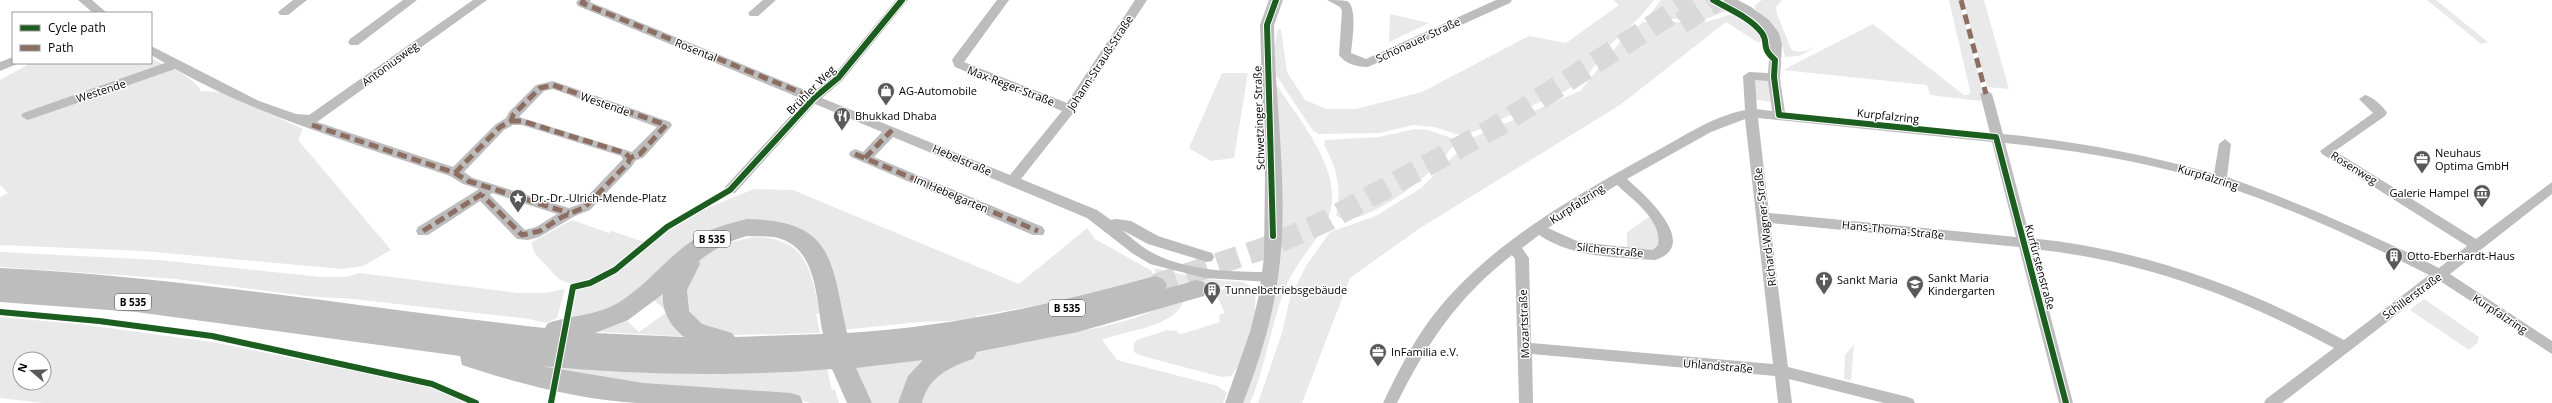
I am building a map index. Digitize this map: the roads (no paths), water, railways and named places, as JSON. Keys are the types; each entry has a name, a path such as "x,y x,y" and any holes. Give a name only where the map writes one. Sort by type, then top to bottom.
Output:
{"highway":[{"name":"B 535","path":"491,332 571,329 602,321 641,300 700,246 727,233 757,227 788,232 804,241 812,250 819,263 830,327 841,375 844,403"},
{"name":"B 535","path":"746,346 694,331 681,320 673,302 677,282 693,260 714,244 744,234 762,233 775,235 788,239 803,251 814,272 830,327"},
{"name":"B 535","path":"0,277 83,281 163,288 491,332 596,342 685,347 746,346 865,340 954,330 1057,310 1155,285"},
{"name":"B 535","path":"0,293 72,296 158,304 432,343 588,359 720,364 862,356 997,338 1085,320 1196,289"},
{"name":"B 535","path":"910,403 916,383 933,366 997,338"},
{"name":"B 535","path":"432,343 469,358 530,374 596,388 665,395 791,403"},
{"name":"B 535","path":"841,375 860,403"}],"street":[{"path":"84,0 100,12"},
{"path":"284,12 302,0"},
{"path":"354,42 411,0"},
{"name":"Antoniusweg","path":"300,121 311,120 322,114 480,0"},
{"name":"Rosental","path":"585,0 582,3 814,98"},
{"path":"754,13 770,0"},
{"name":"Brühler Weg","path":"730,190 814,98 838,78 902,0"},
{"name":"Max-Reger-Straße","path":"1003,0 958,60 959,64 1070,109"},
{"name":"Johann-Strauß-Straße","path":"1012,181 1070,109 1141,0"},
{"name":"Schwetzinger Straße","path":"1234,403 1255,349 1270,278 1274,222 1267,25 1264,17 1264,0"},
{"name":"Schwetzinger Straße","path":"1267,25 1276,0"},
{"name":"Schönauer Straße","path":"1333,0 1344,4 1348,11 1345,55 1360,63 1368,63 1506,0"},
{"path":"1730,0 1756,17 1774,34 1776,45 1774,77 1779,115"},
{"name":"Westende","path":"152,51 213,84 300,121 455,173 486,191 569,213 578,212 585,207 628,163 630,158 640,154 666,125 553,85 540,88 513,114 511,121 500,127 455,173"},
{"path":"0,67 12,61"},
{"name":"Westende","path":"27,116 176,64"},
{"name":"Richard-Wagner-Straße","path":"1774,77 1749,76 1751,113 1785,403"},
{"name":"Kurfürstenstraße","path":"1986,94 2023,243 2066,403"},
{"name":"Hebelstraße","path":"814,98 1096,216 1107,227 1145,255 1164,263 1208,272 1270,278"},
{"name":"Rosenweg","path":"2365,99 2381,113 2326,151 2476,245"},
{"name":"Kurpfalzring","path":"1390,403 1415,352 1452,301 1482,271 1539,229 1617,178 1728,119 1751,113 1996,137 2108,152 2220,180 2291,205 2362,235 2441,275 2552,348"},
{"path":"511,121 529,124 625,153 630,158"},
{"name":"Im Hebelgarten","path":"892,130 860,156 1038,231"},
{"path":"2220,180 2225,144"},
{"name":"Silcherstraße","path":"1539,229 1559,242 1578,248 1655,255 1662,252 1666,245 1659,219 1650,207 1617,178"},
{"name":"Schillerstraße","path":"2270,403 2343,346 2441,275 2476,245 2552,187"},
{"path":"423,231 486,191"},
{"name":"Westende","path":"486,191 522,235 533,235 569,213"},
{"name":"Hans-Thoma-Straße","path":"1764,217 2076,248 2158,265 2211,282 2284,314 2343,346"},
{"path":"1107,227 1116,224 1126,225 1153,240 1207,257"},
{"name":"Mozartstraße","path":"1514,248 1522,258 1526,403"},
{"name":"Uhlandstraße","path":"1525,348 1781,372 1908,403"}],"tunnel":[{"path":"1155,285 1265,248 1328,220 1496,127 1692,0"},
{"path":"1681,23 1717,0"}],"place":[{"name":"AG-Automobile","path":"886,106"},
{"name":"Bhukkad Dhaba","path":"842,131"},
{"name":"Neuhaus Optima GmbH","path":"2422,174"},
{"name":"Galerie Hampel","path":"2482,208"},
{"name":"Dr.-Dr.-Ulrich-Mende-Platz","path":"518,213"},
{"name":"Otto-Eberhardt-Haus","path":"2394,271"},
{"name":"Sankt Maria","path":"1824,295"},
{"name":"Sankt Maria Kindergarten","path":"1915,299"},
{"name":"Tunnelbetriebsgebäude","path":"1212,305"},
{"name":"InFamilia e.V.","path":"1378,367"}]}
